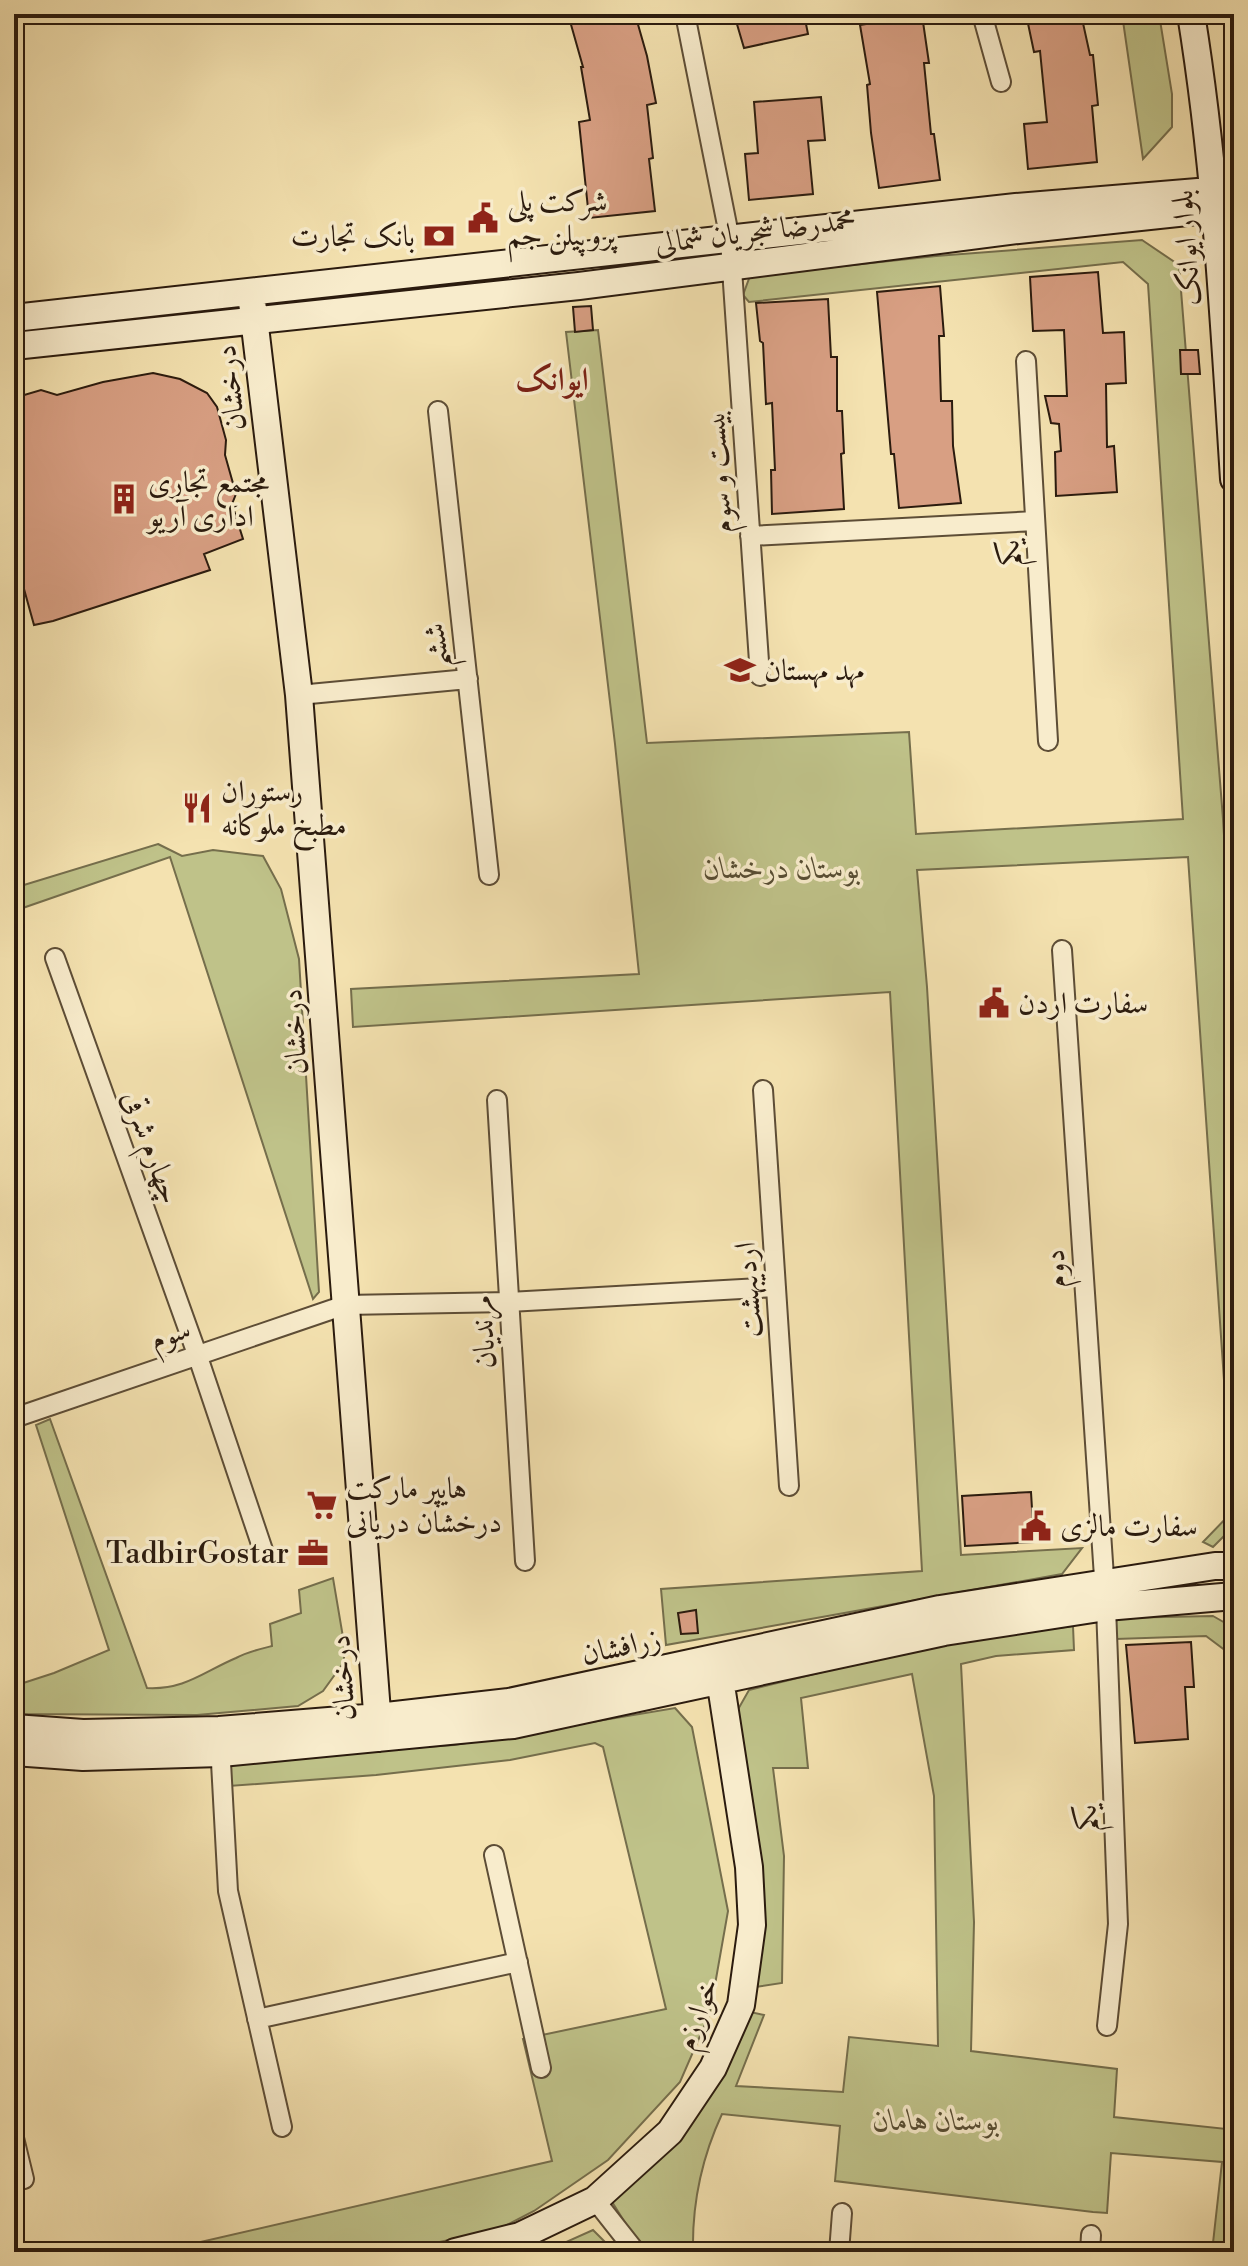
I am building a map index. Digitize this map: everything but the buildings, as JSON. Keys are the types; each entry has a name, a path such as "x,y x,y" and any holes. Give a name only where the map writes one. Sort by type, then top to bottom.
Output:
{"street":[{"name":"بیست و سوم","path":"685,14 731,253 760,676"},
{"path":"982,14 1001,82"},
{"name":"بلوار ایوانک","path":"1191,14 1209,130 1225,199 1234,479"},
{"name":"محمدرضا شجریان شمالی","path":"14,346 579,286 731,253 1016,207 1225,199"},
{"name":"محمدرضا شجریان شمالی","path":"14,318 251,293 731,253"},
{"name":"درخشان","path":"251,293 299,695 378,1728"},
{"name":"یکم","path":"1026,361 1048,741"},
{"name":"ششم","path":"438,411 489,875"},
{"path":"750,536 1035,521"},
{"path":"299,695 468,679"},
{"name":"دوم","path":"1062,950 1105,1595"},
{"name":"چهارم شرقی","path":"55,958 197,1354 264,1553"},
{"name":"اردیبهشت","path":"763,1090 789,1486"},
{"name":"مرنديان","path":"497,1100 525,1561"},
{"name":"سوم","path":"14,1418 345,1305 509,1302 776,1287"},
{"name":"زرافشان","path":"1105,1595 1228,1562"},
{"name":"یکم","path":"1105,1595 1118,1924 1107,2026"},
{"name":"زرافشان","path":"14,1752 83,1757 220,1741 378,1728 509,1702 719,1670 940,1609 1105,1595 1228,1598"},
{"name":"خوارزم","path":"455,2252 520,2236 595,2200 670,2132 713,2068 741,2005 752,1925 749,1867 719,1670"},
{"name":"زرافشان","path":"14,1728 220,1741"},
{"path":"220,1741 228,1891 282,2127"},
{"path":"494,1855 541,2068"},
{"path":"257,2019 518,1962"},
{"path":"14,2138 24,2179"},
{"path":"595,2200 636,2252"},
{"path":"839,2252 842,2213"}],"green space":[{"path":"1122,14 1159,14 1172,94 1172,127 1143,159"},
{"name":"بوستان درخشان","path":"1142,240 1179,265 1223,819 1234,998 1234,1526 1213,1547 1203,1542 1233,1511 1188,857 917,870 927,987 961,1555 1082,1548 1062,1574 666,1645 661,1589 922,1571 890,992 353,1027 351,989 639,974 566,332 598,330 647,743 909,732 916,834 1183,819 1148,284 1123,262 749,302 743,295 750,276 936,256"},
{"path":"158,844 182,856 213,850 263,856 281,889 299,959 319,1292 313,1299 170,857 14,911 14,888"},
{"path":"50,1419 147,1688 183,1683 245,1654 272,1646 270,1624 301,1613 299,1590 333,1578 344,1643 344,1662 323,1691 298,1706 197,1715 14,1714 14,1686 109,1650 36,1425"},
{"path":"1213,1616 1234,1628 1234,1657 1206,1636 1116,1639 1116,1618"},
{"name":"بوستان هامان","path":"1073,1626 1074,1650 996,1656 961,1664 974,1922 971,2051 1117,2069 1114,2117 1226,2129 1234,2073 1234,2252 1212,2252 1222,2162 1111,2153 1107,2213 1093,2212 835,2181 840,2126 722,2114 700,2181 694,2216 693,2252 648,2252 639,2245 609,2197 746,2011 764,2015 736,2086 843,2092 849,2037 938,2046 934,1796 912,1674 801,1698 808,1768 773,1768 784,1856 782,1983 748,1988 732,1720 749,1690 941,1643"},
{"path":"675,1708 692,1727 728,1911 710,2013 680,2082 608,2160 534,2211 499,2229 394,2252 157,2252 552,2161 523,2039 666,2009 603,1747 595,1743 510,1760 376,1775 229,1786 230,1764 240,1759 454,1745"},
{"path":"593,2230 615,2252 567,2252 566,2242"}],"place":[{"name":"شرکت پلی پروپیلن جم","path":"483,218"},
{"name":"بانک تجارت","path":"439,236"},
{"name":"مجتمع تجاری اداری آريو","path":"124,499"},
{"name":"مهد مهستان","path":"740,670"},
{"name":"رستوران مطبخ ملوکانه","path":"197,808"},
{"name":"سفارت اردن","path":"994,1003"},
{"name":"هایپر مارکت درخشان دریانی","path":"322,1505"},
{"name":"سفارت مالزی","path":"1036,1526"},
{"name":"TadbirGostar","path":"313,1553"}],"district":[{"name":"ایوانک","path":"552,379"}]}
